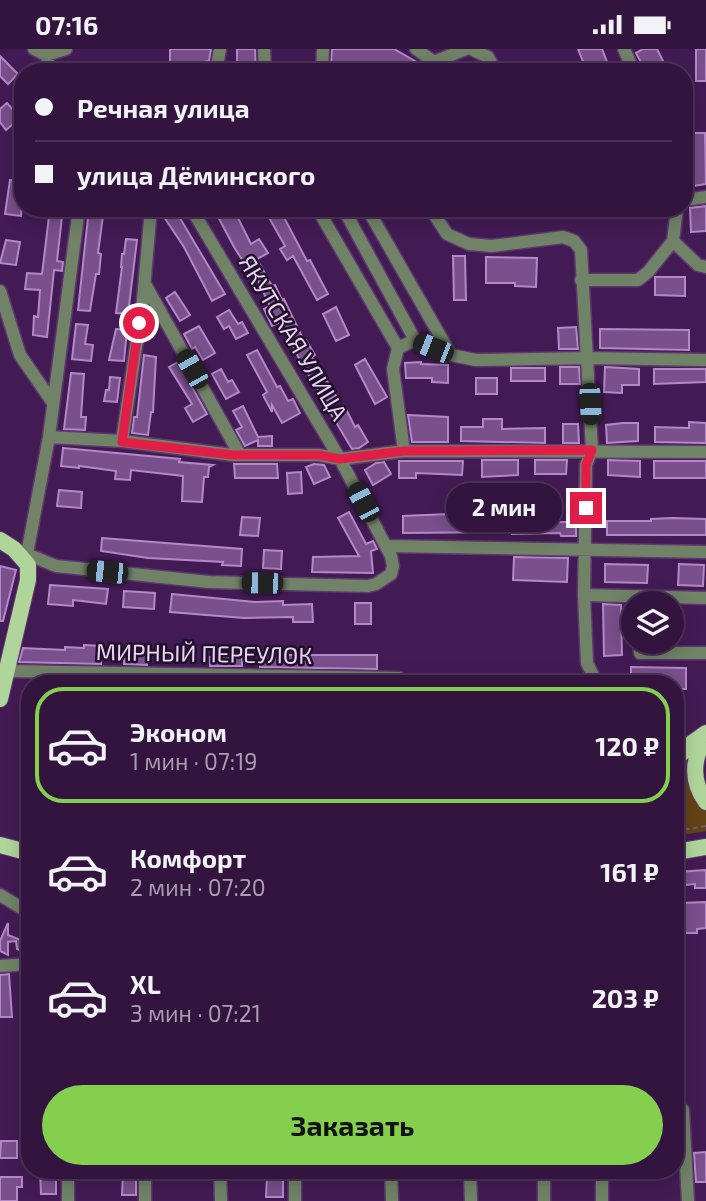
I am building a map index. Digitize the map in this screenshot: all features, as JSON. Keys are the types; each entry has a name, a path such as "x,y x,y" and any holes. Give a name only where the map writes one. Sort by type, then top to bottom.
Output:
{"main road":[{"path":"0,699 8,671 6,649 28,580 28,565 10,547"},
{"path":"684,751 692,743 706,736"},
{"path":"706,736 698,754 695,778 706,802"},
{"path":"0,845 21,851"},
{"path":"684,851 706,847"}],"street":[{"path":"40,52 66,49"},
{"path":"416,49 427,63"},
{"path":"439,63 469,49 488,57 491,63"},
{"path":"10,547 49,437 78,217"},
{"path":"122,442 145,283 150,217"},
{"name":"ЯКУТСКАЯ УЛИЦА","path":"10,547 56,566 209,582 368,586 385,580 391,574 393,566 386,546 340,459 196,217"},
{"path":"322,217 398,348 393,369 404,451"},
{"path":"347,217 415,340 452,355 476,360 706,360"},
{"path":"372,217 452,355"},
{"path":"436,217 447,234 469,244 492,246 562,237 574,241 581,250 592,450 586,465 584,595 587,663 593,675"},
{"path":"445,217 454,239"},
{"path":"582,280 638,280 673,241 676,217"},
{"path":"673,241 704,267"},
{"path":"145,283 240,455"},
{"path":"0,291 20,355 53,403"},
{"path":"398,348 415,340"},
{"path":"49,437 240,455 319,455 340,459 404,451 706,452"},
{"path":"386,546 706,552"},
{"path":"584,595 621,598"},
{"path":"684,598 706,598"},
{"path":"684,653 706,653"},
{"name":"МИРНЫЙ ПЕРЕУЛОК","path":"8,671 231,675"},
{"path":"0,895 21,908"},
{"path":"0,966 21,965"},
{"path":"684,1140 688,1201"},
{"path":"68,1179 68,1201"},
{"path":"145,1179 145,1201"},
{"path":"220,1179 221,1201"},
{"path":"295,1179 295,1201"},
{"path":"391,1179 391,1201"},
{"path":"470,1179 471,1201"},
{"path":"544,1179 544,1201"},
{"path":"602,1179 603,1201"}],"path":[{"path":"684,830 706,826"}],"shaded area":[{"path":"690,751 698,803 706,811 706,831 684,835 684,758"}],"building":[{"path":"170,49 211,49 209,61 170,63"},
{"path":"237,49 255,49 256,63 237,63"},
{"path":"332,49 394,49 418,63 331,63"},
{"path":"578,49 602,49 607,63 583,63"},
{"path":"643,49 657,49 664,63 641,63 636,53"},
{"path":"696,49 706,49 706,81 696,81"},
{"path":"0,56 14,70 14,78 8,84 0,76"},
{"path":"7,103 14,111 14,123 6,130 0,122 0,109"},
{"path":"693,133 705,133 706,184 693,186"},
{"path":"10,180 14,181 14,215 5,214"},
{"path":"706,206 706,231 691,232 693,208"},
{"path":"49,217 62,217 57,261 63,262 62,271 54,270 47,337 33,335 34,316 38,317 40,290 25,289 27,273 42,274"},
{"path":"88,217 103,217 98,253 101,254 99,274 96,274 90,311 78,310"},
{"path":"164,217 179,217 225,294 212,301 184,247"},
{"path":"218,217 238,217 251,244 259,239 268,253 257,259 272,286 275,285 282,300 284,299 304,341 306,340 315,355 312,357 336,396 326,402 304,368 280,322 272,326 264,309 270,306 257,279 255,280"},
{"path":"269,217 284,217 328,294 317,300 293,256 287,260 280,249 285,246"},
{"path":"126,239 137,240 128,314 116,313"},
{"path":"6,240 20,242 16,265 0,263"},
{"path":"453,256 465,256 466,300 454,300"},
{"path":"486,257 537,258 536,287 515,286 515,283 486,283"},
{"path":"655,277 685,277 685,296 655,295"},
{"path":"175,292 190,315 180,321 166,298"},
{"path":"336,307 349,335 336,341 323,314"},
{"path":"229,310 238,324 242,322 248,333 236,339 229,326 224,329 217,317"},
{"path":"76,324 88,325 85,344 93,345 91,361 72,359"},
{"path":"199,326 215,353 203,360 195,347 192,349 184,334"},
{"path":"576,327 578,349 559,349 558,328"},
{"path":"116,329 127,330 124,361 109,360"},
{"path":"600,329 689,330 689,350 600,348"},
{"path":"257,350 277,387 280,386 288,401 293,399 300,413 282,423 263,395 267,392 247,355"},
{"path":"144,355 156,357 153,412 148,435 132,433 134,417 137,417"},
{"path":"365,359 387,397 375,404 355,365"},
{"path":"178,362 207,414 193,422 185,408 192,404 169,367"},
{"path":"405,363 448,365 448,383 432,382 432,378 406,378"},
{"path":"560,367 579,367 580,384 560,384"},
{"path":"605,367 639,369 639,385 622,385 622,393 604,392"},
{"path":"511,368 545,368 545,381 511,381"},
{"path":"221,369 228,382 232,380 239,392 226,399 212,374"},
{"path":"654,369 706,369 706,382 654,384"},
{"path":"71,373 84,374 81,417 86,417 85,430 64,429"},
{"path":"110,377 120,378 117,402 104,401 106,390 109,390"},
{"path":"476,378 497,378 497,394 476,394"},
{"path":"243,406 258,437 272,436 272,446 258,446 258,440 245,446 236,430 242,427 233,411"},
{"path":"345,407 355,427 358,425 368,442 359,448 352,449 331,414"},
{"path":"408,415 448,417 448,442 412,442"},
{"path":"483,419 502,419 502,429 545,428 545,443 461,441 461,427 483,427"},
{"path":"689,422 706,423 706,443 655,442 655,427 689,428"},
{"path":"638,423 638,441 607,443 606,425"},
{"path":"563,424 578,424 579,443 563,443"},
{"path":"63,448 180,459 179,462 213,465 209,467 208,477 204,477 202,502 182,501 183,476 131,470 130,480 115,479 116,471 61,466"},
{"path":"482,460 518,460 518,475 482,477"},
{"path":"535,460 567,460 566,474 535,474"},
{"path":"608,460 640,461 640,477 608,475"},
{"path":"399,461 463,461 462,475 416,473 416,478 399,478"},
{"path":"654,461 706,461 706,478 654,478"},
{"path":"384,462 391,474 373,485 365,470 376,463"},
{"path":"234,464 277,464 278,478 235,478"},
{"path":"324,465 330,477 314,484 306,467"},
{"path":"301,472 302,493 288,494 287,473"},
{"path":"59,490 82,492 81,508 57,506"},
{"path":"349,512 366,544 373,541 377,549 371,551 373,573 312,572 313,557 359,556 338,518"},
{"path":"471,513 471,516 498,516 498,520 551,519 551,522 576,522 576,536 511,532 403,533 403,516"},
{"path":"242,517 260,518 258,536 240,535"},
{"path":"706,519 706,535 607,535 607,521"},
{"path":"102,538 242,549 241,566 101,551"},
{"path":"264,550 282,551 281,569 263,568"},
{"path":"514,557 568,558 567,582 513,580"},
{"path":"605,564 648,565 647,583 605,582"},
{"path":"679,564 704,565 703,586 678,585"},
{"path":"0,566 16,570 3,621 0,621"},
{"path":"50,585 108,589 106,604 73,600 73,606 48,604"},
{"path":"124,591 155,593 154,609 123,607"},
{"path":"172,594 255,602 283,601 283,605 312,604 313,622 293,622 293,617 244,618 170,612"},
{"path":"355,603 371,603 371,624 355,624"},
{"path":"603,604 621,605 622,655 604,656"},
{"path":"84,645 101,646 101,664 19,662 23,648 65,650 65,647 84,648"},
{"path":"260,651 287,651 287,655 377,655 377,669 260,667"},
{"path":"124,653 147,654 147,665 124,664"},
{"path":"242,656 242,666 210,666 210,657"},
{"path":"631,667 686,668 686,689 684,675 631,675"},
{"path":"706,870 706,888 695,888 695,884 684,885 684,871"},
{"path":"706,902 706,928 697,929 697,933 684,933 684,903"},
{"path":"8,923 8,935 21,940 21,951 17,949 16,941 8,942 8,955 0,951 0,941"},
{"path":"9,974 12,1017 0,1017 0,975"},
{"path":"1,1141 17,1141 17,1158 0,1158"},
{"path":"706,1152 706,1182 696,1182 694,1153"},
{"path":"0,1177 21,1177 22,1187 17,1187 17,1201 0,1201"},
{"path":"40,1179 56,1179 56,1194 41,1194"},
{"path":"123,1179 136,1179 136,1195 122,1195"},
{"path":"267,1179 283,1179 283,1197 266,1197"}],"route":[{"path":"139,323 122,442 233,455 319,455 340,459 404,451 592,450 586,465 586,508"}]}
